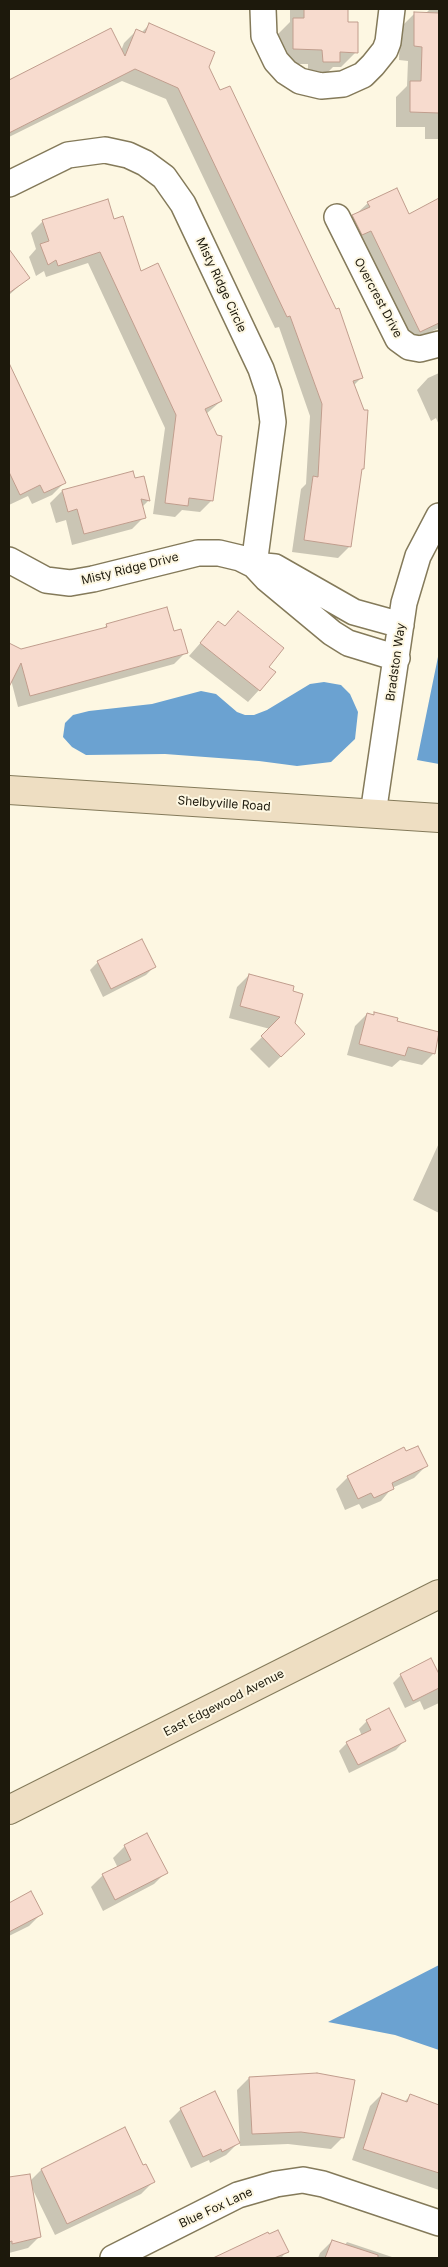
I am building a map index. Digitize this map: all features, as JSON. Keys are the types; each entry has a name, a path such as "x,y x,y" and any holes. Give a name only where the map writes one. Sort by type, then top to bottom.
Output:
{"main road":[{"name":"Shelbyville Road","path":"9,790 439,818"},
{"name":"East Edgewood Avenue","path":"9,1810 439,1594"}],"street":[{"path":"263,9 264,36 276,61 286,72 300,80 320,86 343,84 363,75 374,65 385,50 388,42 392,9"},
{"name":"Misty Ridge Circle","path":"9,184 68,155 105,150 128,155 145,163 164,177 178,196 261,369 272,407 273,438 254,565"},
{"name":"Overcrest Drive","path":"336,217 398,339 410,347 420,349 439,344"},
{"name":"Bradston Way","path":"373,814 401,625 411,574 418,556 439,516"},
{"name":"Misty Ridge Drive","path":"9,560 24,570 46,580 70,583 198,553 240,558 254,565 267,579 332,633 348,643 396,658"},
{"name":"Misty Ridge Drive","path":"254,565 276,567 354,612 401,625"},
{"name":"Blue Fox Lane","path":"113,2258 238,2195 276,2184 303,2180 323,2184 439,2223"}],"water":[{"path":"439,652 439,764 417,760"},
{"path":"324,682 341,685 350,694 358,712 355,739 331,762 297,766 259,761 165,754 86,755 72,747 63,737 65,723 73,715 89,711 152,704 201,691 216,694 237,712 245,715 254,715 267,710 310,684"},
{"path":"439,1965 439,2050 395,2035 328,2022"}],"building":[{"path":"304,9 348,9 348,22 358,22 358,53 340,52 340,62 323,62 322,50 293,49 293,18 304,18"},
{"path":"414,12 439,13 439,113 410,112 410,81 421,81 422,47 414,46"},
{"path":"149,23 215,52 209,67 220,90 230,86 336,309 339,308 363,378 353,381 364,410 368,410 364,469 362,469 351,547 304,540 313,476 318,477 322,404 290,316 287,317 178,88 135,69 9,133 9,80 111,28 125,56 136,29 145,33"},
{"path":"397,188 409,214 439,198 439,323 420,332 371,231 362,235 352,215 370,207 367,202"},
{"path":"108,199 114,219 123,216 141,271 158,263 222,401 205,409 217,435 222,436 213,501 189,498 188,506 165,503 176,415 100,252 58,266 56,260 48,265 40,244 49,241 42,220"},
{"path":"9,249 30,278 9,293"},
{"path":"9,363 66,483 44,493 40,485 20,495 9,472"},
{"path":"133,471 135,478 144,476 150,501 141,499 146,518 84,534 77,509 68,512 62,490"},
{"path":"167,607 174,631 181,629 188,653 30,696 21,663 9,687 9,643 21,649 107,627 106,624"},
{"path":"238,611 284,648 269,667 276,672 260,691 200,643 218,621 225,626"},
{"path":"142,939 156,967 111,989 97,961"},
{"path":"249,974 294,986 293,991 303,994 295,1023 305,1034 281,1057 261,1036 280,1017 240,1006"},
{"path":"374,1012 398,1018 397,1021 439,1032 435,1054 408,1047 405,1056 359,1044 367,1013 374,1015"},
{"path":"418,1446 428,1466 392,1483 394,1489 374,1498 371,1493 358,1499 347,1476 404,1447 406,1451"},
{"path":"431,1658 439,1674 439,1688 413,1701 400,1674"},
{"path":"389,1708 406,1741 358,1765 346,1742 371,1730 366,1720"},
{"path":"147,1833 168,1873 115,1900 102,1874 131,1860 124,1845"},
{"path":"31,1891 43,1914 9,1932 9,1903"},
{"path":"317,2073 355,2080 344,2138 301,2132 252,2134 249,2077"},
{"path":"215,2091 240,2143 222,2152 221,2149 203,2157 180,2108"},
{"path":"382,2093 407,2102 410,2094 439,2105 439,2173 363,2149"},
{"path":"125,2127 143,2165 146,2164 155,2182 67,2224 41,2169"},
{"path":"30,2174 41,2237 12,2244 12,2241 9,2242 9,2177"},
{"path":"278,2230 289,2252 274,2258 213,2258 268,2232 269,2234"},
{"path":"332,2240 378,2255 378,2258 325,2258"}]}
